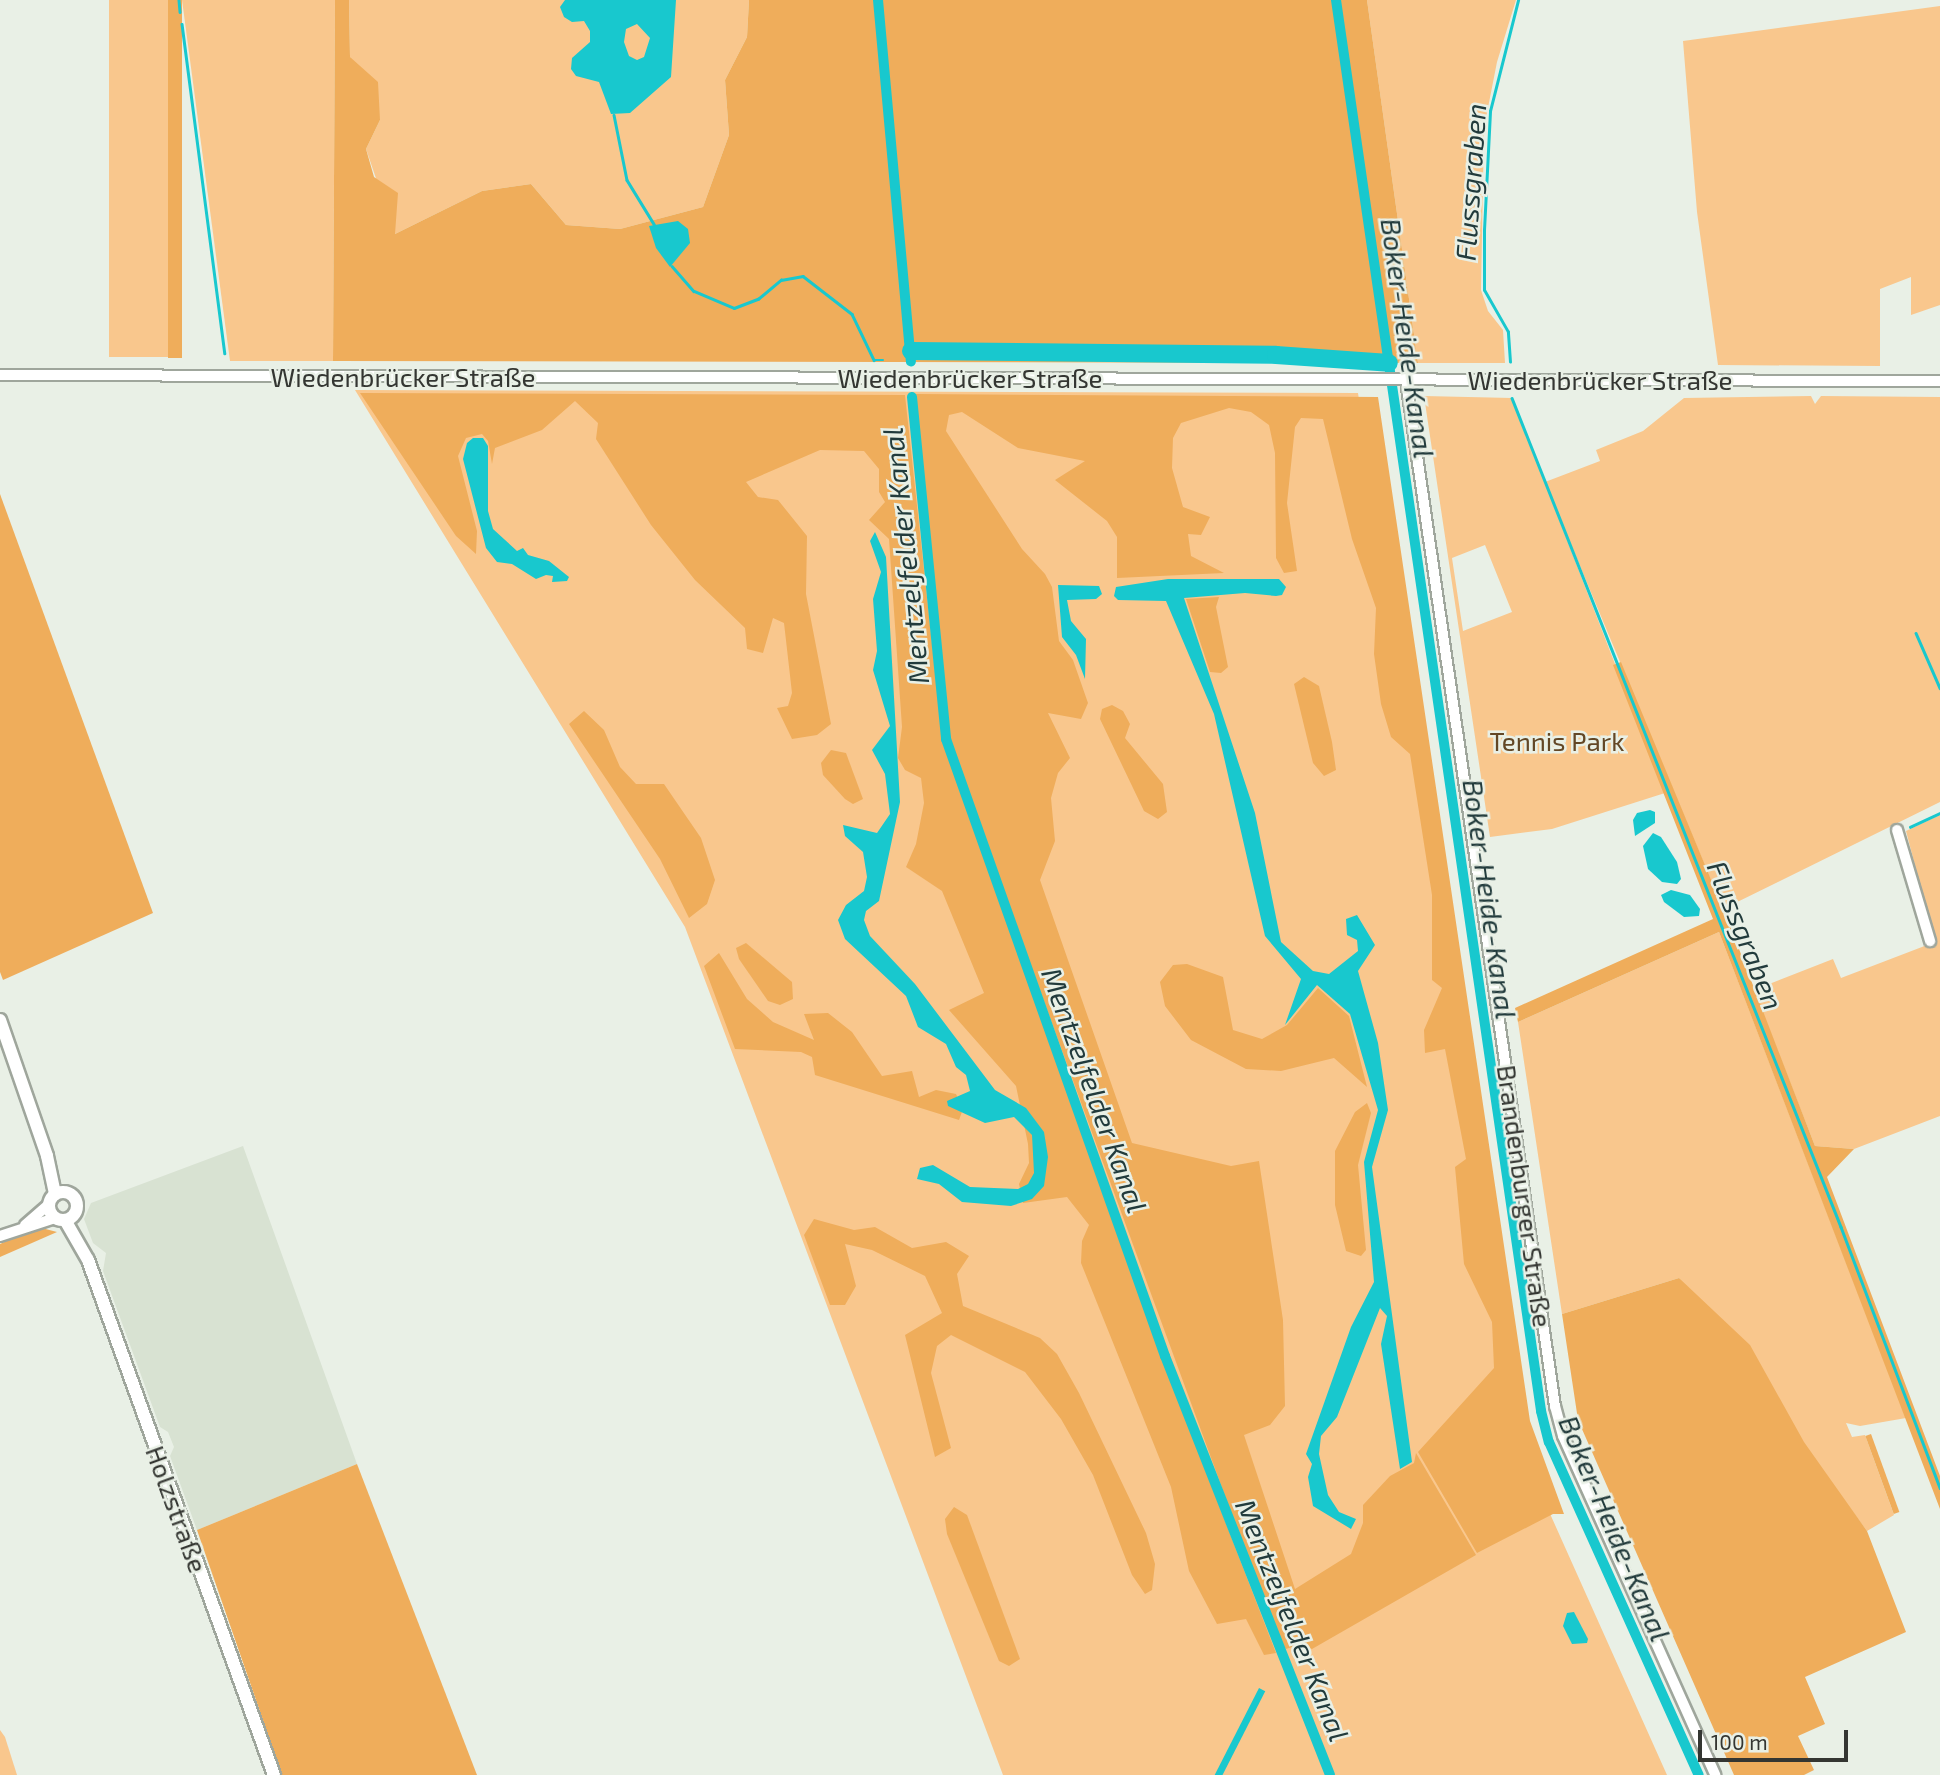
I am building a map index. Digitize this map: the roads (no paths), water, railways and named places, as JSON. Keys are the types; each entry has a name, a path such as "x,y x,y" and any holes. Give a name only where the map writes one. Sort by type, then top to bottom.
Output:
{"main road":[{"name":"Holzstraße","path":"0,1020 47,1156 56,1197 80,1243 274,1775"},
{"name":"Holzstraße","path":"56,1197 77,1200 65,1218"}],"street":[{"name":"Wiedenbrücker Straße","path":"0,375 1940,381"},
{"name":"Brandenburger Straße","path":"1402,380 1555,1406 1563,1436 1715,1775"},
{"path":"1897,830 1930,941"},
{"path":"24,1225 56,1197"},
{"path":"0,1236 24,1225 65,1218"}],"water":[{"path":"565,0 676,0 671,77 630,113 611,114 599,82 576,76 571,69 572,58 590,42 590,31 584,21 572,22 564,17 560,7","holes":["637,24 650,38 644,57 637,60 629,56 624,42 626,29"]},
{"path":"678,221 688,229 690,243 670,267 656,248 649,226"},
{"path":"473,438 483,438 488,446 488,511 493,529 517,551 523,548 528,555 549,561 569,577 567,581 552,582 553,576 546,575 536,579 512,564 497,562 486,548 463,459 467,443"},
{"path":"875,532 886,557 900,802 879,901 866,911 864,920 870,936 915,984 995,1090 1026,1108 1044,1132 1048,1157 1044,1186 1032,1199 1011,1206 962,1202 939,1184 917,1179 920,1168 933,1165 970,1187 1018,1189 1028,1184 1034,1173 1032,1135 1014,1117 985,1123 948,1106 947,1101 970,1091 966,1075 956,1067 946,1044 918,1027 906,996 845,939 838,920 846,905 864,891 867,877 863,852 845,836 843,825 877,833 890,814 885,774 872,750 890,726 873,670 877,651 873,599 881,572 870,541"},
{"path":"1168,579 1279,579 1286,587 1282,595 1276,596 1245,593 1184,598 1255,813 1281,942 1313,971 1329,974 1358,951 1357,940 1347,935 1346,919 1357,915 1375,945 1358,971 1378,1043 1388,1110 1372,1167 1412,1462 1400,1469 1381,1344 1387,1316 1380,1308 1337,1417 1321,1436 1319,1454 1328,1495 1339,1512 1356,1519 1351,1529 1313,1506 1308,1477 1312,1464 1306,1454 1351,1327 1374,1282 1364,1162 1378,1110 1350,1014 1317,985 1285,1025 1301,979 1265,936 1214,714 1166,601 1118,600 1114,596 1116,587"},
{"path":"1058,585 1099,586 1102,594 1096,599 1067,600 1071,621 1086,639 1085,679 1076,655 1062,637"},
{"path":"1650,810 1655,812 1655,823 1635,836 1633,820 1637,813"},
{"path":"1653,833 1661,837 1677,862 1681,879 1677,884 1662,882 1648,869 1643,846"},
{"path":"1671,890 1690,895 1700,909 1699,916 1684,917 1664,902 1661,895"},
{"path":"1574,1612 1588,1639 1587,1643 1572,1644 1563,1626 1567,1613"},
{"path":"1259,1688 1265,1691 1223,1775 1215,1775"}],"waterway":[{"path":"179,0 180,12"},
{"name":"Mentzelfelder Kanal","path":"878,0 911,361"},
{"name":"Boker-Heide-Kanal","path":"1336,0 1541,1411 1549,1442 1699,1775"},
{"name":"Flussgraben","path":"1510,362 1508,332 1484,290 1484,230 1490,111 1518,0"},
{"path":"182,24 225,353"},
{"path":"614,115 627,180 654,224"},
{"path":"672,266 694,291 734,308 758,299 781,280 803,276 852,314 874,360 883,360"},
{"path":"911,351 1276,355 1389,363"},
{"name":"Mentzelfelder Kanal","path":"912,397 946,739 1165,1356 1330,1775"},
{"name":"Flussgraben","path":"1512,398 1841,1227 1940,1488"},
{"path":"1916,633 1940,688"},
{"path":"1910,827 1940,813"}],"park label":[{"name":"Tennis Park","path":"1557,741"}]}
